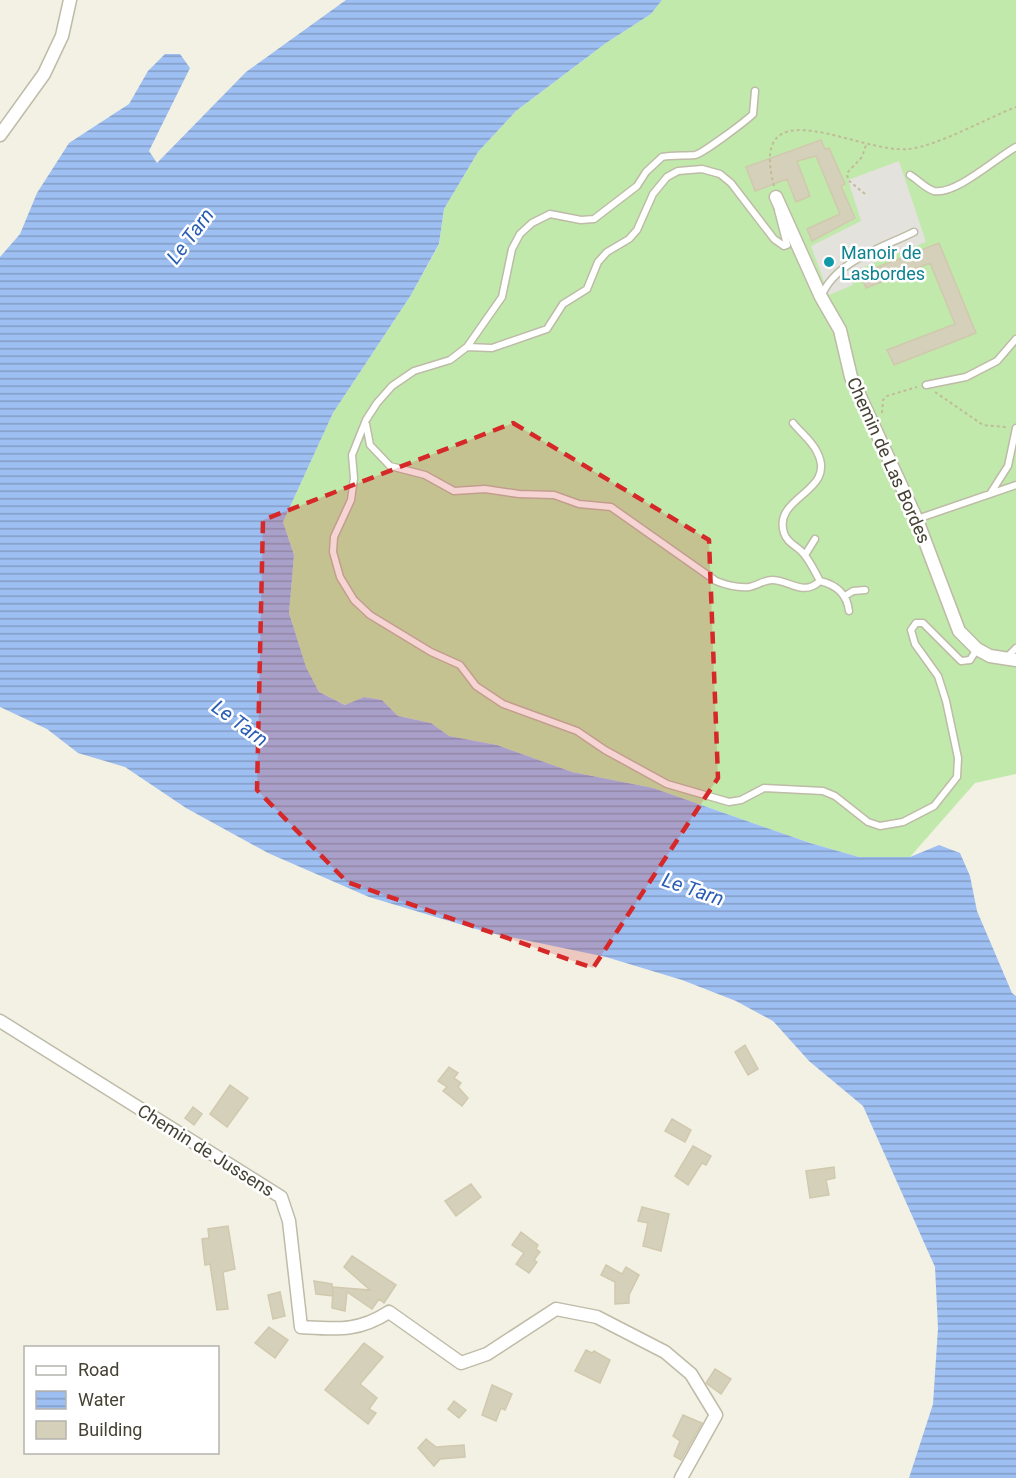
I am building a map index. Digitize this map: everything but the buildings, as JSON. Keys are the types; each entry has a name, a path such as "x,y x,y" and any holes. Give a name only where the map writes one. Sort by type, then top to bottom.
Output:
{"street":[{"path":"0,135 44,74 62,36 70,0"},
{"name":"Chemin de Las Bordes","path":"776,197 821,297 840,330 851,377 917,520 959,631 977,649"},
{"path":"977,649 990,656 1011,659"},
{"name":"Chemin de Jussens","path":"0,1021 281,1197 289,1221 301,1327 345,1330 373,1322 388,1312 461,1363 487,1354 556,1309 597,1317 665,1352 691,1374 716,1415 681,1478"}],"lane":[{"path":"755,91 753,114 745,123 729,130 697,155 662,157 646,172 637,186 594,219 581,220 550,214 520,234 512,249 502,297 467,347 450,360 414,371 392,386 366,420 352,455 354,478 351,500 334,537 333,552 340,577 354,600 370,615 431,652 460,665 476,686 503,704 576,730 605,750 668,784 729,801 741,800 765,788 823,791 835,796 868,822 880,826 903,822 934,806 957,777 958,758 938,676 915,644 911,630 916,623 923,623 961,660 970,660 977,649"},
{"path":"910,175 932,191 946,190 968,179 1016,147"},
{"path":"467,347 492,348 547,329 563,304 586,289 598,262 607,252 629,239 637,230 654,194 667,177 678,171 702,169 720,174 731,183 774,239 784,246 787,245 778,220 776,197"},
{"path":"821,297 826,284 843,267 914,232"},
{"path":"926,385 966,377 997,361 1016,339"},
{"path":"366,420 370,445 390,466 425,475 454,491 485,489 519,494 554,495 579,504 611,507 716,581 729,585 748,587 772,580 805,589 820,581"},
{"path":"793,423 812,443 821,464 818,479 811,490 790,504 783,516 784,535 805,555 820,581 839,588 845,597 849,611"},
{"path":"989,495 1008,466 1016,427"},
{"path":"917,520 1016,485"},
{"path":"805,555 815,538"},
{"path":"845,597 853,591 865,590"},
{"path":"1011,659 1016,648"}],"path":[{"path":"776,197 768,163 775,138 782,133 800,128 866,145 910,149 1016,107"},
{"path":"865,194 848,180 847,173 862,157 866,145"},
{"path":"883,416 880,409 887,396 926,385 983,425 1016,427"}],"highlighted area":[{"path":"513,423 709,540 718,778 593,968 347,882 257,790 263,520"}],"green space":[{"path":"662,0 1016,0 1016,774 975,783 910,857 859,857 810,843 653,788 572,772 497,745 449,736 431,723 398,716 382,700 364,697 346,705 319,692 306,667 289,613 294,555 283,522 333,413 411,295 439,245 444,209 478,152 516,111 606,43 651,14"}],"shaded area":[{"path":"899,161 926,242 852,272 853,285 829,295 811,246 861,221 848,180"}],"water":[{"name":"Le Tarn","path":"346,0 662,0 651,14 606,43 516,111 478,152 444,209 439,244 411,295 333,413 283,522 294,555 289,613 306,667 319,692 345,705 364,697 382,700 398,716 431,723 449,736 497,745 572,772 653,788 810,843 859,857 910,857 939,845 960,853 970,876 977,911 1012,993 1016,996 1016,1478 909,1478 933,1404 938,1328 935,1267 863,1106 809,1061 773,1021 736,1001 682,980 606,957 486,932 369,897 268,853 186,808 125,767 78,753 47,729 0,707 0,257 20,234 37,193 69,143 129,104 148,71 165,54 180,54 190,68 149,151 157,163 246,72"}],"place":[{"name":"Manoir de Lasbordes","path":"829,262"}]}
